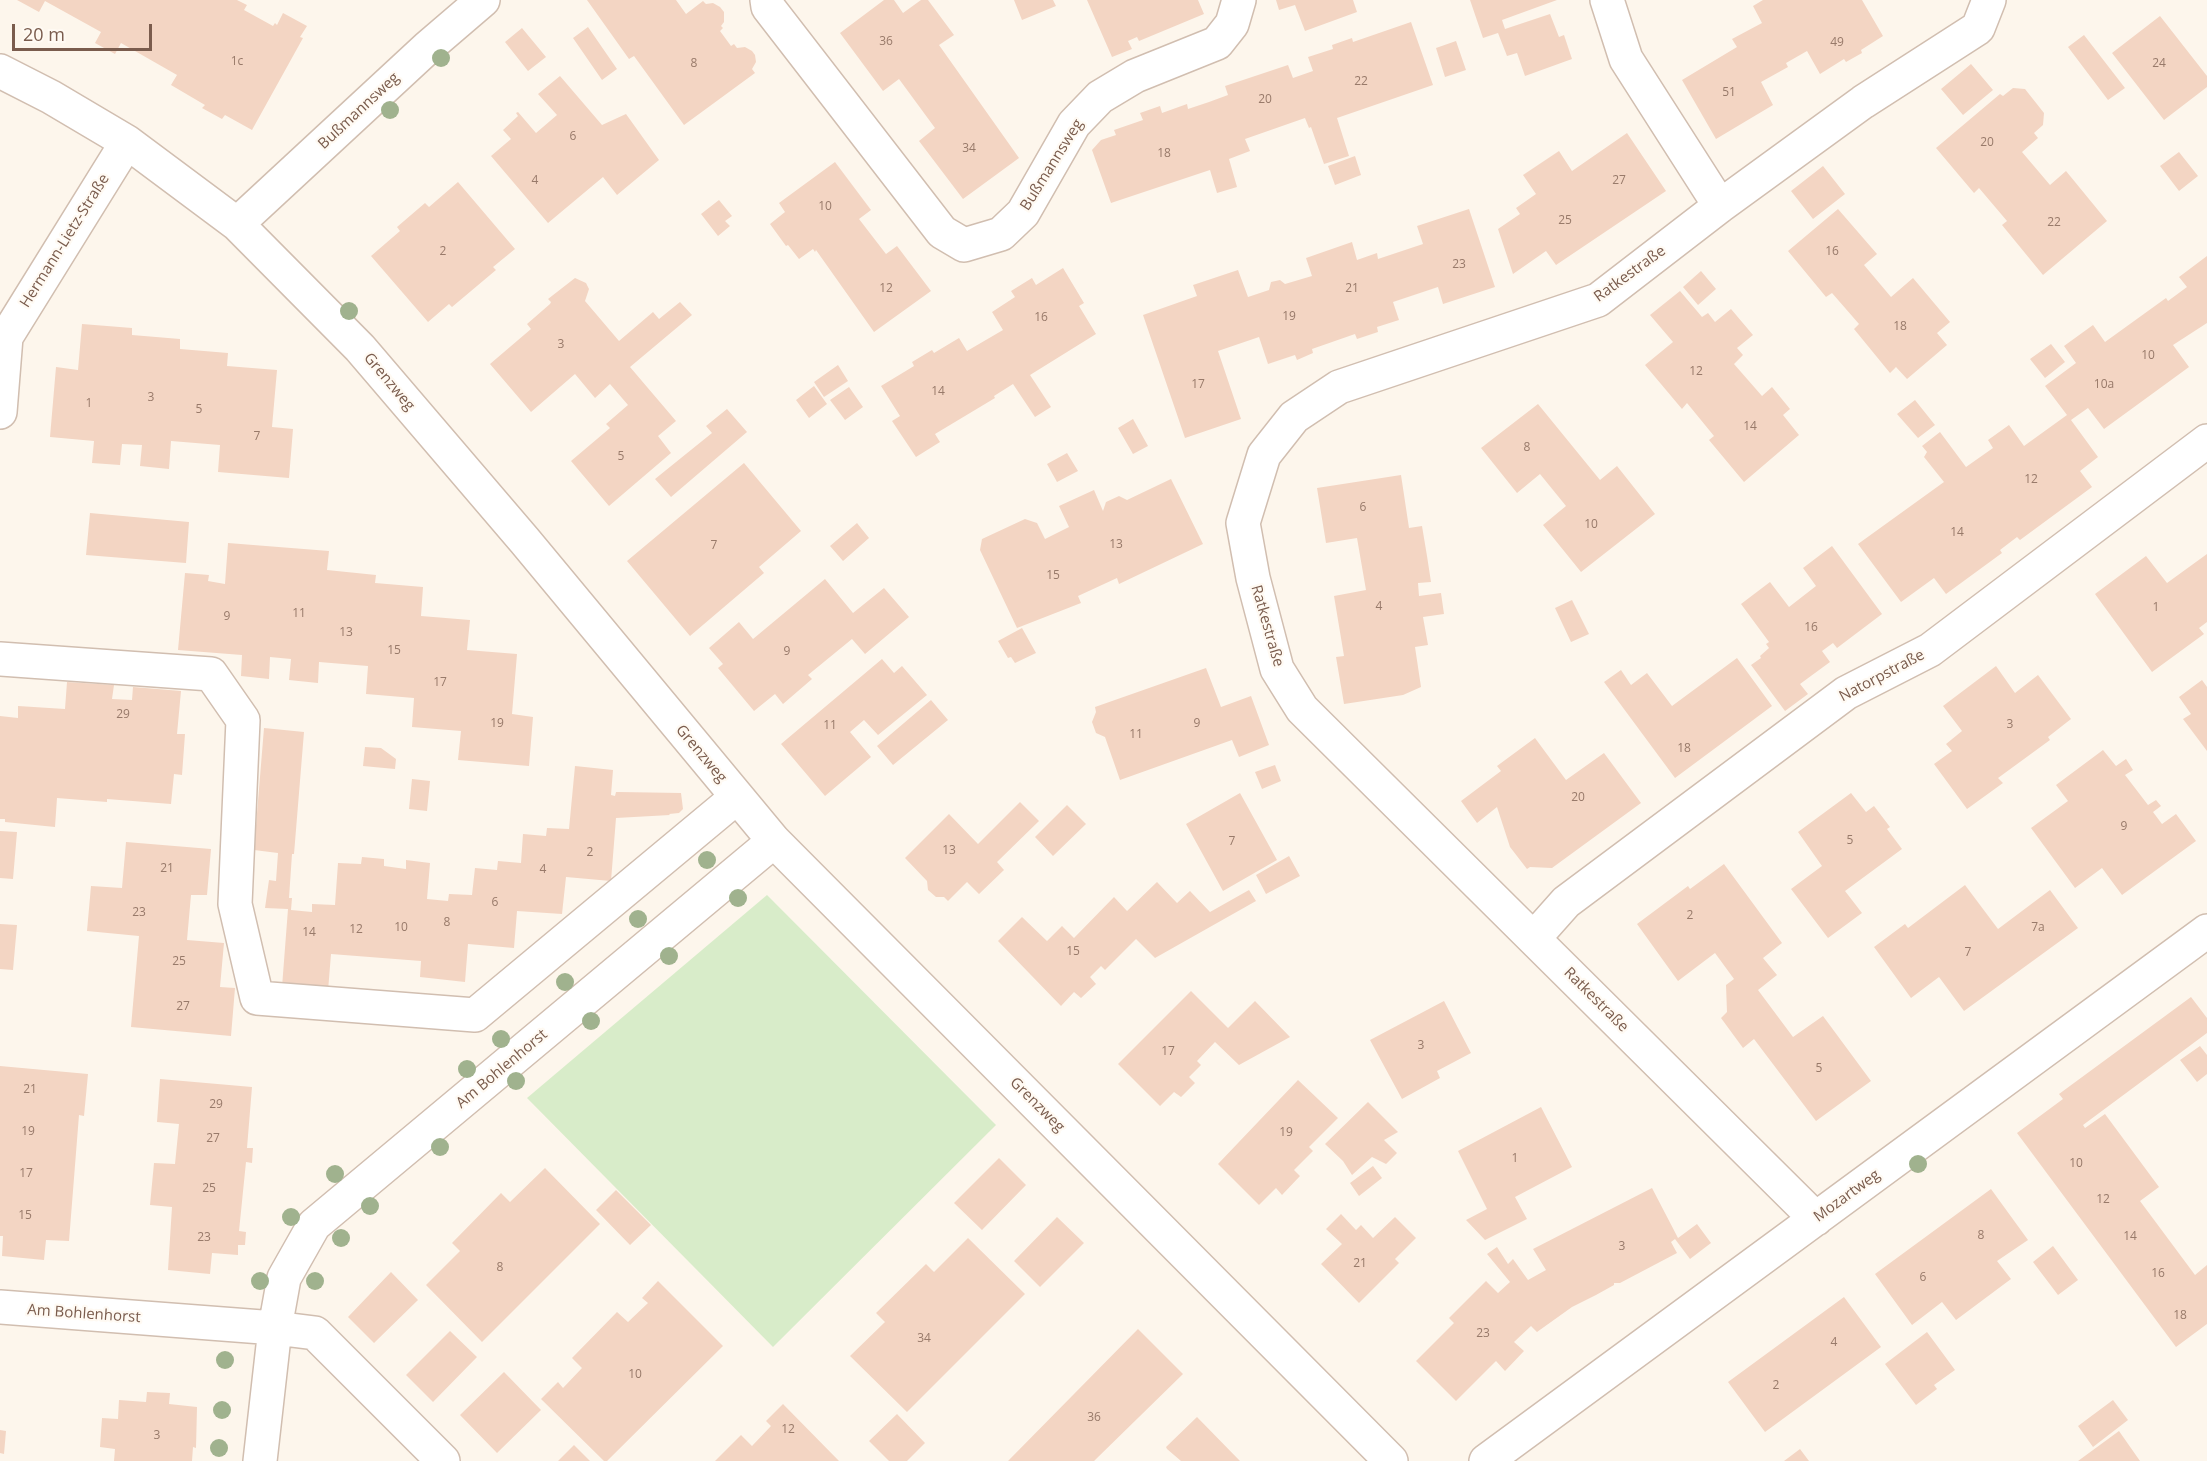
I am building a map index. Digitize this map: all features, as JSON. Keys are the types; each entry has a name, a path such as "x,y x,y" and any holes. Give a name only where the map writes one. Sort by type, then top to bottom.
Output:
{"street":[{"name":"Bußmannsweg","path":"237,224 427,48 483,0"},
{"name":"Bußmannsweg","path":"767,0 768,7 942,232 964,245 1001,234 1023,213 1074,124 1100,98 1135,76 1217,43 1232,24 1239,0"},
{"path":"1607,0 1626,58 1719,206"},
{"name":"Ratkestraße","path":"1816,1219 1302,710 1277,669 1253,578 1243,523 1264,454 1294,417 1340,387 1598,300 1719,206 1863,102 1978,28 1989,0"},
{"name":"Grenzweg","path":"0,71 51,97 127,142 237,224 360,348 774,841 1388,1460"},
{"name":"Hermann-Lietz-Straße","path":"0,412 6,337 127,142"},
{"name":"Natorpstraße","path":"1534,938 1566,902 1846,693 1930,650 2207,441"},
{"path":"0,659 211,674 243,720 235,904 257,998 475,1015 737,797"},
{"name":"Am Bohlenhorst","path":"260,1461 275,1328 284,1278 314,1226 774,841"},
{"name":"Mozartweg","path":"1486,1461 2207,931"},
{"name":"Am Bohlenhorst","path":"0,1307 315,1333 443,1461"}],"green space":[{"path":"767,895 996,1125 773,1347 527,1098"}],"building":[{"path":"17,0 237,0 247,5 244,10 273,26 275,23 277,25 283,13 307,26 300,37 303,38 252,130 225,115 222,119 202,108 205,105 171,85 177,75 121,43 115,54 95,43 101,32 45,1 39,12"},
{"path":"587,0 676,0 686,14 703,1 706,4 713,3 724,12 724,22 721,26 723,28 720,31 731,46 734,44 737,48 745,47 755,55 756,62 752,69 755,73 684,125 634,56 629,59"},
{"path":"884,0 894,0 903,13 921,0 928,0 954,35 939,45 1019,158 963,199 919,141 935,128 899,79 883,91 840,33"},
{"path":"1014,0 1053,0 1056,6 1022,20"},
{"path":"1087,0 1198,0 1204,14 1139,41 1137,37 1128,41 1132,49 1112,57"},
{"path":"1276,0 1353,0 1357,12 1305,31 1295,5 1279,10"},
{"path":"1470,0 1557,0 1502,20 1505,29 1550,14 1559,37 1564,35 1572,59 1525,76 1517,53 1507,56 1498,33 1483,38"},
{"path":"1763,0 1862,0 1883,36 1861,50 1862,53 1846,62 1844,59 1820,74 1807,51 1786,63 1788,67 1761,82 1773,105 1716,139 1682,80 1737,47 1732,39 1762,23 1753,6"},
{"path":"2160,16 2207,76 2207,87 2164,120 2112,53"},
{"path":"1411,22 1433,85 1337,118 1349,156 1324,164 1311,127 1309,128 1305,118 1245,139 1250,151 1229,159 1237,187 1217,193 1210,170 1111,203 1092,150 1101,140 1116,135 1114,130 1143,120 1140,113 1160,106 1162,113 1187,104 1188,109 1228,95 1225,86 1288,65 1293,78 1313,71 1308,57 1333,49 1332,45 1352,38 1353,42"},
{"path":"588,27 617,69 602,80 573,38"},
{"path":"522,28 546,57 528,71 505,42"},
{"path":"2084,35 2125,88 2108,100 2068,47"},
{"path":"1456,41 1466,70 1445,77 1436,48"},
{"path":"1971,64 1993,90 1963,115 1941,89"},
{"path":"560,76 602,125 626,114 659,160 617,195 603,177 548,223 491,156 511,139 503,130 518,116 516,113 518,112 536,133 557,115 538,94"},
{"path":"2013,88 2025,89 2044,113 2043,125 2034,133 2038,138 2022,152 2050,185 2066,171 2107,221 2043,275 2002,225 2007,221 1979,188 1974,193 1936,148 2000,94 2003,96"},
{"path":"1627,133 1666,191 1556,265 1546,251 1513,274 1498,229 1520,214 1516,208 1536,194 1523,175 1559,151 1572,171"},
{"path":"2179,152 2198,176 2179,191 2160,166"},
{"path":"1355,156 1361,175 1335,185 1328,166"},
{"path":"835,162 871,210 859,219 886,254 897,246 931,291 874,332 816,250 815,252 813,249 799,259 770,224 785,212 779,203"},
{"path":"1823,166 1845,194 1813,219 1791,191"},
{"path":"458,182 515,249 493,267 496,270 452,307 449,304 428,322 371,256 400,231 397,227 425,203 429,207"},
{"path":"719,200 732,216 725,221 730,226 718,236 701,214"},
{"path":"1469,209 1495,287 1443,304 1438,287 1393,302 1399,320 1377,327 1378,332 1357,339 1355,334 1312,349 1313,353 1297,360 1295,355 1268,364 1259,337 1218,351 1241,419 1185,438 1143,315 1197,296 1193,285 1238,270 1248,297 1269,290 1271,282 1280,280 1285,284 1312,276 1306,258 1352,242 1357,260 1377,253 1378,259 1423,244 1417,226"},
{"path":"1838,209 1877,254 1864,265 1891,297 1913,278 1950,322 1937,333 1947,345 1907,379 1896,367 1890,373 1854,329 1859,324 1832,293 1826,297 1788,251"},
{"path":"2207,256 2207,323 2173,345 2189,367 2104,429 2088,408 2071,420 2098,457 2080,471 2092,487 2020,540 2017,537 2000,550 2002,553 1946,594 1934,578 1901,602 1858,544 1944,482 1924,457 1927,452 1922,446 1940,432 1966,467 1993,448 1988,440 2009,425 2024,446 2067,415 2045,386 2076,363 2064,346 2093,325 2105,342 2166,298 2168,301 2187,287 2179,277"},
{"path":"1063,268 1084,303 1079,306 1096,334 1030,375 1051,407 1035,417 1013,384 994,396 995,398 935,434 940,442 916,457 892,421 900,416 881,386 914,366 912,362 932,350 934,353 959,338 967,351 1003,330 992,312 1015,297 1011,291 1032,278 1036,285"},
{"path":"1701,271 1716,289 1698,305 1683,287"},
{"path":"575,278 586,283 589,289 585,301 619,341 653,312 659,319 680,302 692,315 630,367 676,421 658,436 671,453 609,506 571,461 610,428 606,424 628,405 610,384 595,398 575,374 531,412 490,364 531,329 527,324 550,304 548,299"},
{"path":"1680,291 1702,317 1708,313 1715,322 1731,309 1753,335 1737,348 1743,355 1734,364 1762,396 1772,387 1790,409 1783,415 1799,435 1744,482 1709,440 1714,436 1687,403 1682,409 1645,365 1673,342 1650,315"},
{"path":"82,324 132,328 132,335 180,339 180,349 228,353 227,366 277,370 272,427 293,429 289,478 218,472 220,445 171,441 169,469 140,466 142,445 122,444 120,465 92,463 94,441 50,437 56,367 78,370"},
{"path":"2051,344 2065,362 2045,378 2030,359"},
{"path":"838,365 848,381 824,397 814,382"},
{"path":"814,386 827,404 809,418 796,400"},
{"path":"849,387 863,407 845,420 830,400"},
{"path":"1915,400 1935,425 1918,438 1897,414"},
{"path":"1538,404 1600,480 1617,466 1655,514 1581,572 1543,525 1566,506 1540,474 1517,493 1481,448"},
{"path":"727,409 747,432 671,497 655,479 712,433 706,426"},
{"path":"1133,419 1148,446 1133,454 1118,428"},
{"path":"1067,453 1078,471 1057,482 1047,464"},
{"path":"744,463 801,531 759,567 764,573 690,636 627,561"},
{"path":"1401,475 1409,528 1422,526 1431,582 1418,583 1419,596 1441,593 1444,614 1423,617 1428,645 1415,647 1421,687 1403,695 1344,704 1336,657 1344,656 1334,596 1366,590 1357,538 1326,543 1317,488"},
{"path":"1171,479 1203,544 1119,584 1117,578 1078,596 1081,603 1017,628 980,550 982,539 1025,519 1037,523 1045,539 1069,527 1059,506 1094,490 1103,511 1106,502 1119,496 1127,500"},
{"path":"90,513 189,522 186,563 86,555"},
{"path":"857,523 869,538 843,561 830,546"},
{"path":"228,543 329,551 327,570 376,575 375,583 423,587 421,616 470,620 467,650 517,654 512,714 533,717 529,766 458,760 461,731 412,727 414,698 366,694 368,666 319,662 318,683 289,680 291,659 270,657 269,679 241,676 242,655 178,650 185,573 209,575 208,581 225,584"},
{"path":"1832,546 1882,614 1837,648 1833,643 1822,651 1830,662 1800,684 1808,694 1785,711 1751,665 1769,648 1766,644 1769,642 1741,604 1770,582 1789,607 1816,586 1803,568"},
{"path":"2207,554 2207,622 2199,628 2204,634 2152,672 2095,594 2146,556 2167,583"},
{"path":"825,579 853,613 884,588 909,617 865,654 852,639 808,675 812,679 783,704 775,694 754,711 718,668 723,664 709,648 739,622 753,639"},
{"path":"1572,600 1589,634 1571,642 1555,608"},
{"path":"1022,628 1036,653 1015,663 1011,657 1008,658 998,641"},
{"path":"1737,658 1772,706 1675,778 1604,682 1621,670 1631,685 1647,673 1672,706"},
{"path":"882,659 894,673 902,666 927,695 878,735 864,720 850,732 871,757 825,796 781,744"},
{"path":"1996,666 2015,693 2038,675 2071,719 2048,737 2050,740 1998,778 2003,783 1967,809 1934,764 1952,751 1946,744 1962,731 1943,706"},
{"path":"1206,668 1221,707 1251,696 1269,745 1239,757 1232,740 1120,780 1105,737 1096,733 1092,722 1096,712 1095,707"},
{"path":"2202,680 2207,687 2207,751 2183,719 2191,714 2179,697"},
{"path":"67,682 114,685 112,699 132,700 133,687 181,691 177,734 185,734 182,775 174,774 171,804 57,798 55,827 5,822 5,819 0,819 0,716 18,718 18,706 65,709"},
{"path":"931,700 948,720 893,765 877,746"},
{"path":"264,728 304,732 294,854 292,854 289,898 292,898 291,910 312,912 312,904 335,905 338,863 361,864 362,857 384,859 384,866 406,869 406,860 430,863 427,899 448,901 449,894 472,895 475,868 497,870 498,861 521,863 523,834 546,836 547,828 569,829 575,766 613,770 611,795 615,796 616,792 681,793 683,809 679,813 670,815 616,818 611,881 566,877 562,914 517,911 514,948 468,944 465,982 420,977 421,961 331,954 328,991 282,987 288,909 265,908 269,880 276,881 278,853 254,850"},
{"path":"1535,738 1566,780 1604,753 1641,803 1552,868 1530,867 1527,869 1510,847 1497,807 1477,823 1461,801 1501,771 1497,766"},
{"path":"365,747 381,748 396,759 395,769 363,766"},
{"path":"2103,750 2116,766 2126,759 2133,770 2125,775 2148,805 2156,800 2161,806 2153,812 2162,824 2176,814 2196,841 2122,895 2102,868 2075,888 2031,828 2068,801 2056,785"},
{"path":"1275,765 1281,781 1262,789 1255,772"},
{"path":"412,779 430,781 427,811 409,809"},
{"path":"1240,793 1277,860 1223,891 1186,824"},
{"path":"1851,793 1866,812 1874,806 1890,827 1887,829 1902,849 1845,891 1862,913 1828,938 1791,889 1822,866 1798,832"},
{"path":"1020,802 1039,821 997,862 1004,870 979,894 967,882 948,901 944,897 936,897 928,890 927,881 905,858 949,814 978,844"},
{"path":"1067,805 1086,824 1053,856 1035,837"},
{"path":"0,831 17,832 13,879 0,878"},
{"path":"126,842 211,849 207,895 191,895 187,940 224,943 220,987 235,988 231,1036 131,1027 139,936 87,931 91,886 122,888"},
{"path":"1289,856 1300,876 1266,894 1256,875"},
{"path":"1724,864 1782,943 1763,958 1777,975 1758,990 1793,1037 1823,1016 1871,1081 1816,1121 1754,1039 1743,1048 1721,1018 1727,1012 1726,985 1734,979 1715,953 1678,981 1637,924 1688,886 1690,889"},
{"path":"1157,882 1177,903 1190,891 1210,912 1249,890 1256,901 1155,958 1136,939 1105,970 1101,966 1090,977 1096,984 1081,998 1074,992 1061,1006 998,941 1022,917 1047,941 1062,926 1074,938 1114,897 1127,911"},
{"path":"1965,885 1998,929 2050,890 2078,928 1964,1011 1939,977 1911,998 1874,947 1905,924 1908,928"},
{"path":"0,924 17,925 13,970 0,969"},
{"path":"1191,991 1228,1028 1255,1001 1290,1037 1239,1065 1215,1042 1197,1061 1201,1065 1189,1077 1195,1083 1181,1097 1174,1092 1160,1106 1118,1064"},
{"path":"2191,997 2207,1018 2207,1033 2083,1125 2085,1128 2105,1114 2159,1187 2140,1201 2195,1275 2207,1265 2207,1324 2176,1347 2017,1133 2063,1099 2059,1094"},
{"path":"1444,1001 1471,1053 1437,1071 1440,1078 1402,1099 1370,1040"},
{"path":"2200,1046 2207,1055 2207,1074 2197,1082 2180,1060"},
{"path":"0,1066 88,1074 84,1116 79,1115 69,1241 46,1240 44,1260 2,1256"},
{"path":"160,1079 252,1087 247,1148 253,1148 252,1163 246,1162 239,1231 246,1232 245,1245 238,1245 238,1255 212,1253 210,1274 168,1270 172,1207 150,1205 154,1163 175,1164 179,1124 157,1122"},
{"path":"1298,1080 1338,1118 1309,1147 1313,1151 1294,1170 1300,1176 1282,1195 1276,1188 1259,1205 1218,1164"},
{"path":"1368,1102 1398,1132 1384,1140 1397,1153 1386,1164 1372,1157 1352,1175 1343,1161 1325,1144"},
{"path":"1541,1107 1572,1167 1515,1197 1527,1219 1485,1240 1466,1220 1487,1209 1458,1151"},
{"path":"999,1158 1026,1185 982,1230 954,1203"},
{"path":"1373,1166 1382,1178 1359,1196 1350,1183"},
{"path":"545,1168 600,1224 482,1342 426,1285 460,1251 452,1243 501,1193 510,1202"},
{"path":"1652,1188 1678,1238 1697,1224 1711,1243 1690,1259 1675,1239 1671,1242 1677,1253 1620,1283 1614,1283 1572,1307 1537,1332 1531,1326 1514,1342 1524,1351 1505,1371 1496,1361 1456,1401 1416,1361 1454,1323 1449,1318 1486,1281 1498,1293 1510,1282 1487,1254 1497,1247 1508,1264 1513,1259 1528,1280 1546,1270 1533,1249"},
{"path":"1991,1189 2028,1240 1997,1261 2011,1279 1956,1320 1942,1302 1912,1325 1875,1274"},
{"path":"616,1190 651,1225 630,1245 596,1210"},
{"path":"1341,1214 1356,1230 1361,1225 1373,1238 1395,1217 1416,1238 1395,1259 1399,1263 1359,1303 1321,1264 1342,1244 1326,1229"},
{"path":"1057,1217 1084,1243 1040,1287 1014,1261"},
{"path":"968,1238 1025,1294 907,1412 850,1356 885,1322 876,1313 926,1264 934,1272"},
{"path":"2053,1246 2078,1280 2058,1295 2033,1262"},
{"path":"391,1272 418,1300 374,1343 348,1317"},
{"path":"658,1281 723,1346 607,1461 604,1461 541,1399 558,1382 563,1388 582,1368 572,1358 617,1312 628,1322 648,1303 642,1298"},
{"path":"1844,1297 1881,1347 1765,1432 1728,1382"},
{"path":"1138,1329 1183,1374 1094,1461 1008,1461"},
{"path":"450,1331 477,1357 433,1402 406,1375"},
{"path":"1927,1332 1955,1370 1934,1385 1937,1389 1916,1405 1885,1364"},
{"path":"504,1372 541,1410 497,1453 460,1415"},
{"path":"147,1392 170,1393 169,1404 197,1407 196,1448 193,1447 192,1461 114,1461 115,1449 100,1447 102,1418 118,1419 119,1400 146,1402"},
{"path":"2113,1400 2128,1420 2093,1447 2078,1426"},
{"path":"783,1404 839,1461 715,1461 741,1435 752,1446 771,1426 766,1421"},
{"path":"897,1414 925,1443 907,1461 889,1461 869,1441"},
{"path":"1197,1417 1240,1461 1181,1461 1167,1449 1166,1447"},
{"path":"0,1430 6,1431 4,1454 0,1453"},
{"path":"2119,1431 2140,1461 2078,1461"},
{"path":"574,1445 590,1461 558,1461"},
{"path":"1800,1449 1809,1461 1784,1461"}]}
